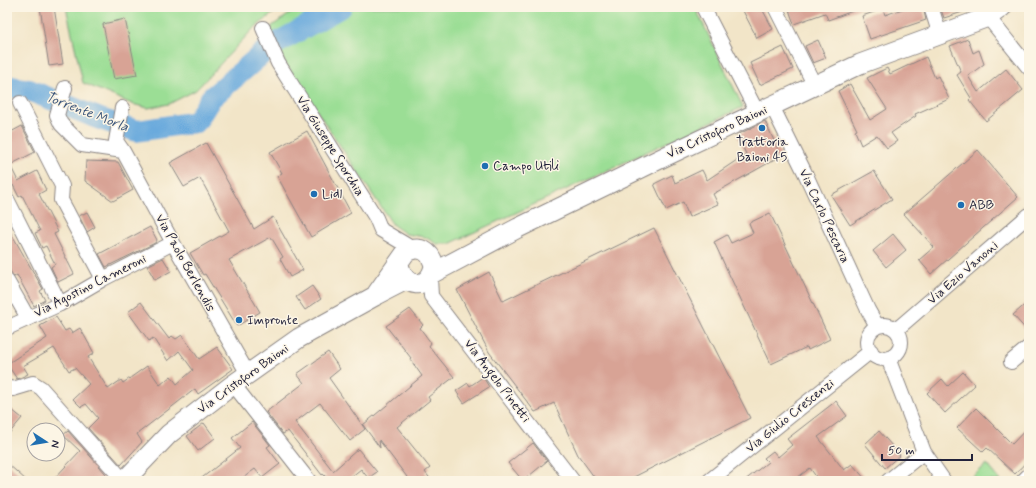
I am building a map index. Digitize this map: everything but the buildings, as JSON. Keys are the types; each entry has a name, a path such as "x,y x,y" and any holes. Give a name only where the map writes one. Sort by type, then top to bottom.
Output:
{"street":[{"name":"Via Carlo Pescaria","path":"704,7 764,109 806,175 868,310 877,326"},
{"path":"775,7 815,86"},
{"path":"931,7 940,35"},
{"name":"Via Cristoforo Baioni","path":"410,261 414,284 423,283 431,275 499,238 764,109 873,59 940,35 995,12"},
{"path":"995,12 1029,68"},
{"name":"Via Giuseppe Sporchia","path":"264,32 278,62 376,218 381,230 410,261"},
{"path":"64,90 57,115 61,124 82,145 123,151"},
{"path":"20,103 62,186 61,200 103,279"},
{"name":"Via Paolo Berlendis","path":"122,112 116,141 248,374"},
{"path":"7,199 60,304"},
{"name":"Via Ezio Vanoni","path":"896,330 1029,215"},
{"name":"Via Cristoforo Baioni","path":"7,387 13,390 33,383 41,388 124,481 169,434 233,384 299,338 375,296 410,261 449,255 499,238"},
{"name":"Via Agostino Cameroni","path":"7,328 60,304 103,279 173,243"},
{"path":"410,261 434,266 431,275"},
{"name":"Via Angelo Pinetti","path":"431,275 431,296 573,481"},
{"path":"7,280 28,318"},
{"path":"884,325 896,330 900,336 901,345 896,353 888,358 878,357 871,351 867,344 868,335 877,326 884,325"},
{"path":"1010,362 1029,347"},
{"name":"Via Giulio Crescenzi","path":"709,481 871,351"},
{"path":"888,358 924,452 944,481"},
{"path":"233,384 309,481"},
{"path":"888,481 924,452"},
{"path":"1023,481 1029,475"}],"green space":[{"path":"66,7 281,7 252,30 196,90 169,104 148,108 132,104 83,83"},
{"name":"Campo Utili","path":"300,7 695,7 743,107 449,244 437,244 425,237 406,234 393,225 279,54 269,34 272,26"},
{"path":"987,464 1001,481 968,481"}],"waterway":[{"name":"Torrente Morla","path":"7,86 29,90 100,119 137,131 196,122 211,98 270,47 341,7"}],"place":[{"name":"Trattoria Baioni 45","path":"762,128"},
{"name":"Campo Utili","path":"485,166"},
{"name":"Lidl","path":"314,194"},
{"name":"ABB","path":"961,205"},
{"name":"Impronte","path":"239,320"}]}
